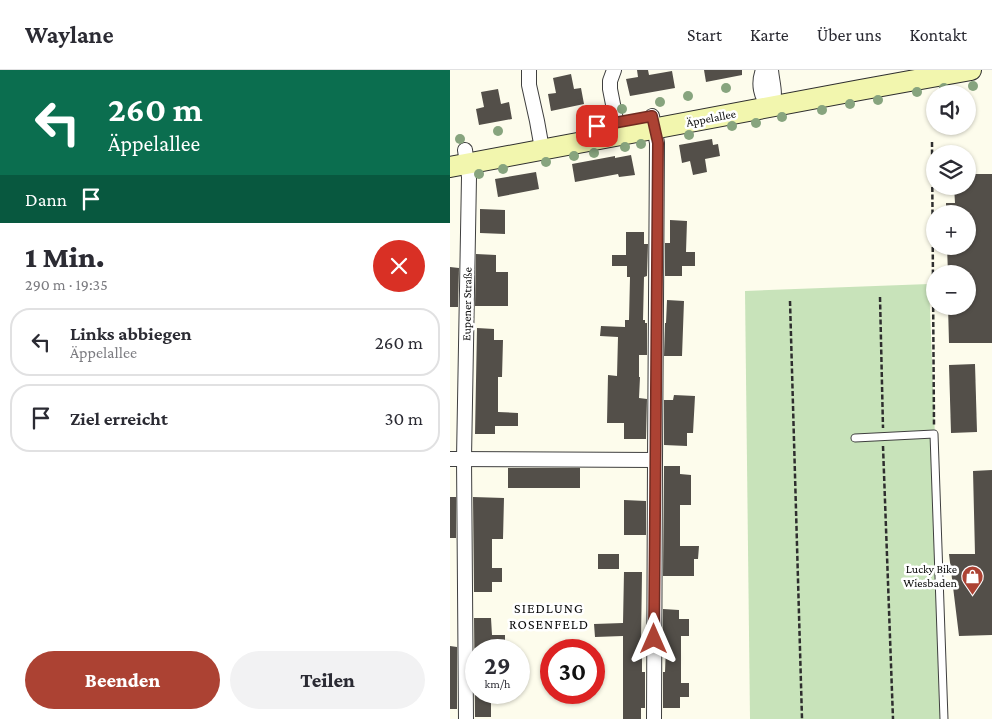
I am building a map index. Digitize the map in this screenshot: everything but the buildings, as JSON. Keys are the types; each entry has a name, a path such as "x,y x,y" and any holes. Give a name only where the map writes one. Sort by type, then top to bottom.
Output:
{"main road":[{"name":"Äppelallee","path":"458,158 618,129 900,70"},
{"name":"Äppelallee","path":"769,98 971,70"}],"street":[{"path":"529,70 529,85 541,143"},
{"path":"614,70 610,81 610,89 618,129"},
{"path":"764,70 760,80 769,98"},
{"path":"769,98 771,70"},
{"path":"653,122 658,143 654,719"},
{"name":"Eupener Straße","path":"458,158 469,177 464,458 466,719"},
{"path":"450,458 655,460"}],"lane":[{"path":"855,438 934,434 944,719"}],"path":[{"path":"932,142 934,434"},
{"path":"880,296 893,719"},
{"path":"790,301 802,719"}],"green space":[{"path":"926,284 926,315 930,315 946,719 750,719 745,291"}],"place":[{"name":"Lucky Bike Wiesbaden","path":"973,595"}],"district":[{"name":"SIEDLUNG ROSENFELD","path":"549,616"}],"route":[{"path":"597,126 652,116 658,143 654,639"}]}
